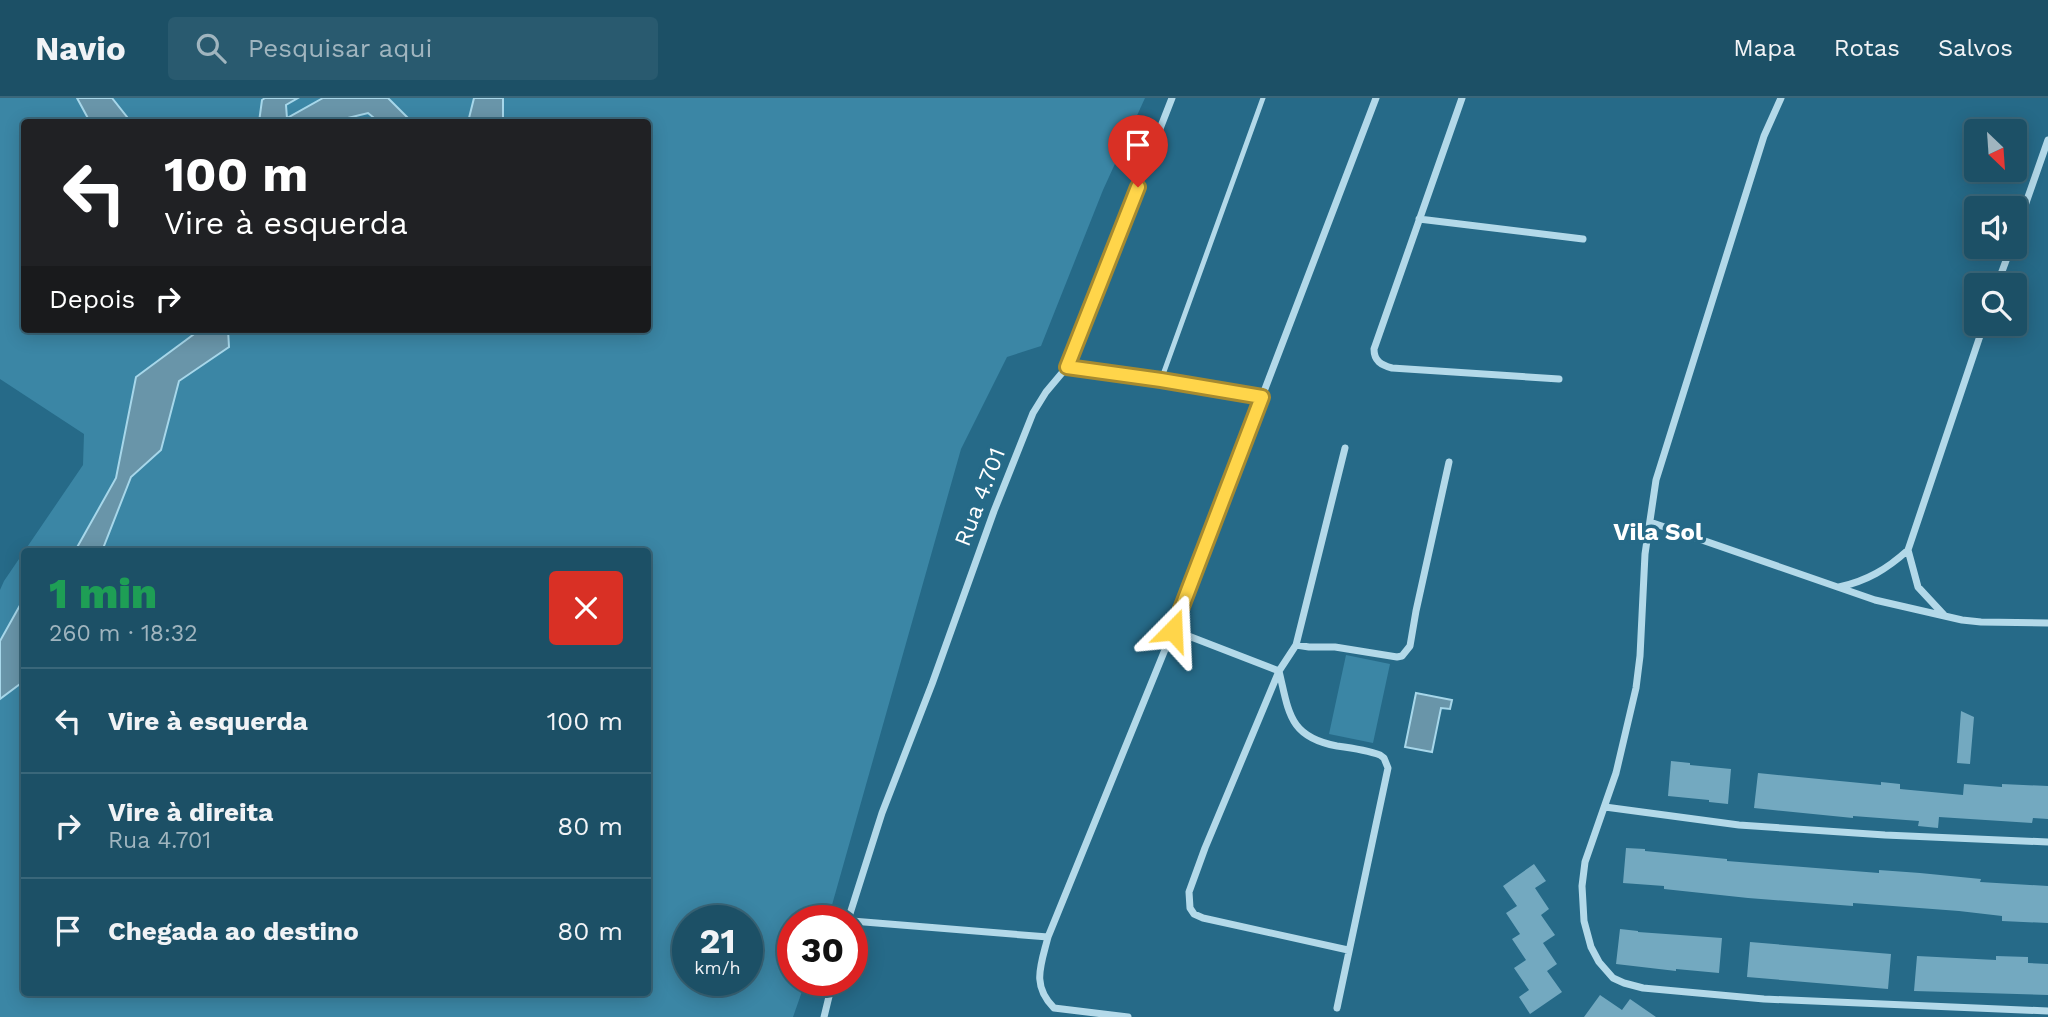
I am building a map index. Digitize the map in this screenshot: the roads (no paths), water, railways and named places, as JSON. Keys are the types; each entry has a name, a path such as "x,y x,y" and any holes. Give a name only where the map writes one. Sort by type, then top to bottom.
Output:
{"street":[{"name":"Rua 4.701","path":"855,905 882,813 994,511 1033,413 1067,367 1172,98"},
{"path":"1128,1017 1055,1008 1046,1000 1039,975 1048,937 1173,630 1376,98"},
{"path":"1462,98 1374,355 1383,366 1392,368 1559,379"},
{"path":"1781,98 1764,136 1656,480 1644,554 1636,688 1625,741 1585,862 1582,886 1584,921 1591,947 1599,962 1613,978 1643,988 1763,999 2048,1011"},
{"path":"2027,200 2048,140"},
{"path":"1419,219 1583,239"},
{"path":"1838,587 1870,578 1908,550 1980,336"},
{"path":"1067,367 1262,397"},
{"path":"1345,448 1296,645 1279,671 1205,848 1189,892 1189,903 1194,914 1203,918 1348,950"},
{"path":"1296,645 1335,647 1397,657 1407,651 1449,462"},
{"path":"1650,522 1875,600 1945,617 1981,622 2048,623"},
{"path":"1908,550 1919,587 1945,617"},
{"path":"1173,630 1279,671"},
{"path":"1279,671 1293,720 1302,733 1323,743 1380,755 1388,768 1337,1008"},
{"path":"1605,807 1739,825 2048,842"},
{"path":"868,922 1048,937"},
{"path":"824,1017 829,996"},
{"path":"1053,1017 1055,1008"}],"lane":[{"path":"1161,380 1263,98"}],"district":[{"name":"Vila Sol","path":"1658,532"}]}
